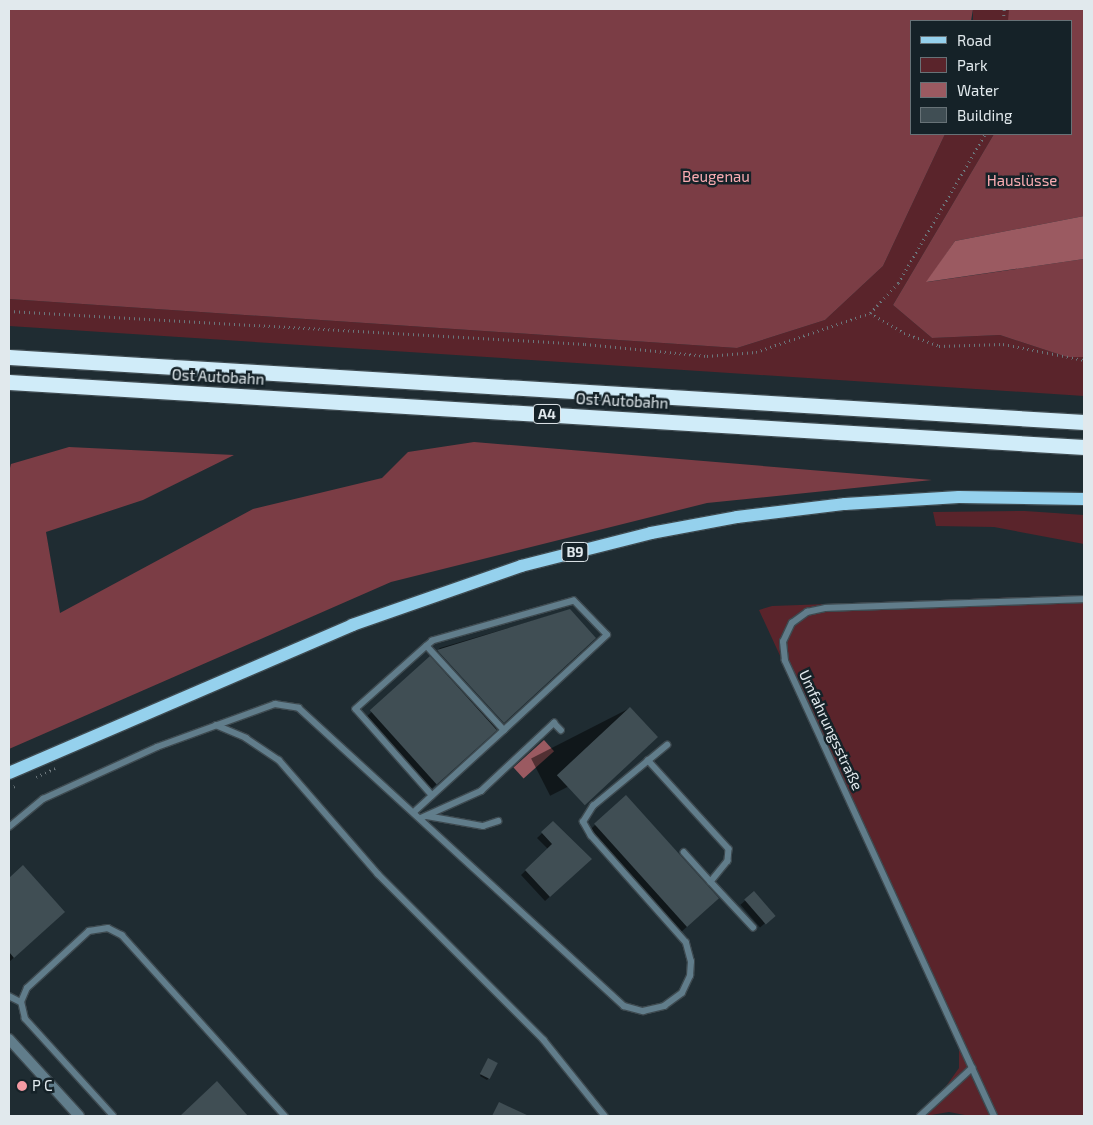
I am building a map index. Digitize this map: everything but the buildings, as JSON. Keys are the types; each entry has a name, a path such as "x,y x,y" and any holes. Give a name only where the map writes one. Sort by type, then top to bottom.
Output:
{"highway":[{"name":"Ost Autobahn","path":"9,357 1084,422"},
{"name":"Ost Autobahn","path":"9,382 1084,447"}],"main road":[{"name":"B9","path":"9,773 352,625 521,566 651,533 737,517 844,504 959,497 1084,499"}],"street":[{"path":"9,1039 78,1116"}],"lane":[{"name":"Umfahrungsstraße","path":"994,1116 785,661 783,642 792,622 807,612 826,608 1084,599"},
{"path":"414,812 607,635 574,601 433,641 356,709 432,795"},
{"path":"427,646 504,730"},
{"path":"9,827 44,799 158,747 275,704 300,708 414,812 424,817 624,1006 643,1011 664,1006 682,992 690,976 691,962 686,943 591,836 583,822 593,806 667,745"},
{"path":"424,817 481,791 554,723 561,730"},
{"path":"216,725 252,742 279,760 378,874 544,1040 604,1116"},
{"path":"648,760 729,849 728,861 711,882"},
{"path":"424,817 483,826 498,821"},
{"path":"684,852 753,927"},
{"path":"113,1116 25,1019 21,1002 27,988 89,931 108,928 122,935 285,1116"},
{"path":"9,996 21,1002"},
{"path":"920,1116 972,1068"}],"path":[{"path":"9,311 585,344 707,356 756,352 870,313 898,284 984,135"},
{"path":"870,313 904,333 939,346 1003,344 1084,360"}],"green space":[{"name":"Beugenau","path":"9,9 973,9 971,20 910,20 910,135 945,135 883,266 825,320 737,348 9,299"},
{"path":"973,9 1009,9 1009,20 973,20"},
{"name":"Hauslüsse","path":"1009,9 1084,9 1084,216 955,241 927,282 1084,259 1084,357 1067,357 1000,335 932,338 893,305 993,135 1073,135 1073,20 1008,20"},
{"path":"945,135 993,135 893,305 932,338 1000,335 1067,357 1084,357 1084,396 9,326 9,299 737,348 825,320 883,266"},
{"path":"474,442 932,480 707,503 391,582 9,749 9,472 11,464 69,447 234,455 143,500 46,532 60,613 253,509 382,478 408,452"},
{"path":"1025,511 1084,515 1084,544 994,527 936,526 933,512"},
{"path":"1084,595 1084,1116 970,1116 949,1112 925,1116 959,1068 959,1045 759,610 772,606"}],"water":[{"path":"1084,216 1084,259 926,282 955,241"},
{"path":"544,740 554,751 524,779 514,767"}],"place":[{"name":"P C","path":"22,1086"}]}
